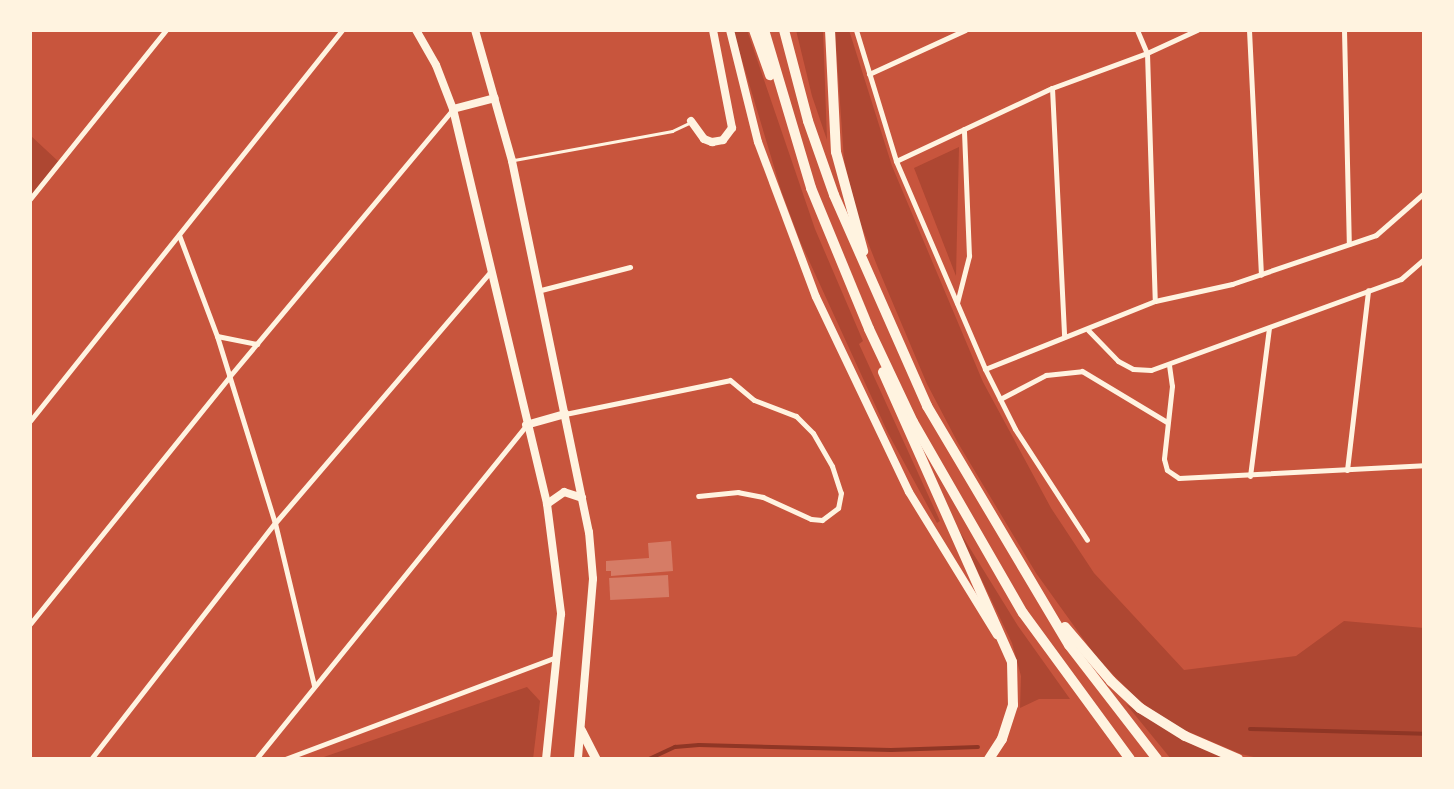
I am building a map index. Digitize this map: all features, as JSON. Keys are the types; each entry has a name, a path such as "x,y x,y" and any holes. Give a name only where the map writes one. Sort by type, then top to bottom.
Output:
{"highway":[{"path":"754,30 795,144 869,328 894,402 1006,646 1015,687 1013,705 1002,739 989,759"},
{"path":"764,30 795,144"},
{"path":"784,30 808,121 834,195 882,311 950,449 1069,645 1157,759"},
{"path":"830,30 836,153 882,311"},
{"path":"869,328 932,458 1023,613 1130,759"},
{"path":"1029,582 1093,662 1140,708 1185,736 1238,759"}],"main road":[{"path":"417,30 436,65 453,109 526,425 548,504 561,614 546,759"},
{"path":"475,30 512,161 541,290 582,498 593,579 578,759"},
{"path":"691,121 704,139 712,142 723,140 732,128 713,30"},
{"path":"730,30 758,142 816,297 931,533 984,619 1006,646"},
{"path":"453,109 495,98"},
{"path":"526,425 566,414"},
{"path":"548,504 564,492 582,498"},
{"path":"580,730 596,759"}],"street":[{"path":"30,199 166,30"},
{"path":"30,421 342,30"},
{"path":"856,30 896,161 986,369 1000,399 1087,540"},
{"path":"869,74 965,30"},
{"path":"1137,30 1147,53 1155,301"},
{"path":"896,161 1052,88 1147,53 1197,30"},
{"path":"1249,30 1261,275"},
{"path":"1344,30 1349,244"},
{"path":"1052,88 1064,337"},
{"path":"30,624 229,377 453,109"},
{"path":"957,303 969,256 964,129"},
{"path":"986,369 1064,337 1088,330 1155,301 1261,275 1376,235 1424,193"},
{"path":"179,235 217,336 275,523 314,685"},
{"path":"1088,330 1100,346 1133,369 1169,365 1401,279 1424,259"},
{"path":"541,290 630,267"},
{"path":"91,759 275,523 491,271"},
{"path":"1347,470 1368,290"},
{"path":"1250,476 1269,327"},
{"path":"217,336 257,344"},
{"path":"1169,365 1172,386 1164,459 1167,470 1179,478 1424,465"},
{"path":"1000,399 1046,375 1082,371 1167,422"},
{"path":"566,414 730,380 754,400 796,416 813,433 832,466 841,493 838,508 822,520 811,519 763,497 746,493 720,491 698,496"},
{"path":"256,759 526,425"},
{"path":"285,759 557,657"}],"lane":[{"path":"512,161 672,130 691,121"}],"shaded area":[{"path":"733,30 747,30 815,229 863,341 859,344 940,521 937,523 888,433 800,241 781,190"},
{"path":"796,30 823,30 827,140 812,96"},
{"path":"835,30 849,30 892,166 983,382 1051,508 1094,573 1184,670 1296,656 1344,621 1424,628 1424,759 1262,759 1241,754 1175,726 1137,699 1097,658 1036,573 958,443 927,384 878,268 858,217 844,160"},
{"path":"30,135 59,162 30,199"},
{"path":"959,147 956,276 914,168"},
{"path":"955,524 1018,626 1070,699 1039,699 1020,708 1021,676 1012,643"},
{"path":"527,687 540,701 533,759 318,759"},
{"path":"1126,704 1187,742 1227,759 1171,759"}],"building":[{"path":"671,541 673,571 611,576 611,571 606,571 606,561 649,558 648,543"},
{"path":"668,575 669,597 610,600 609,578"}],"waterway":[{"path":"1250,729 1424,734"},
{"path":"649,759 675,747 699,745 891,750 978,747"}]}
